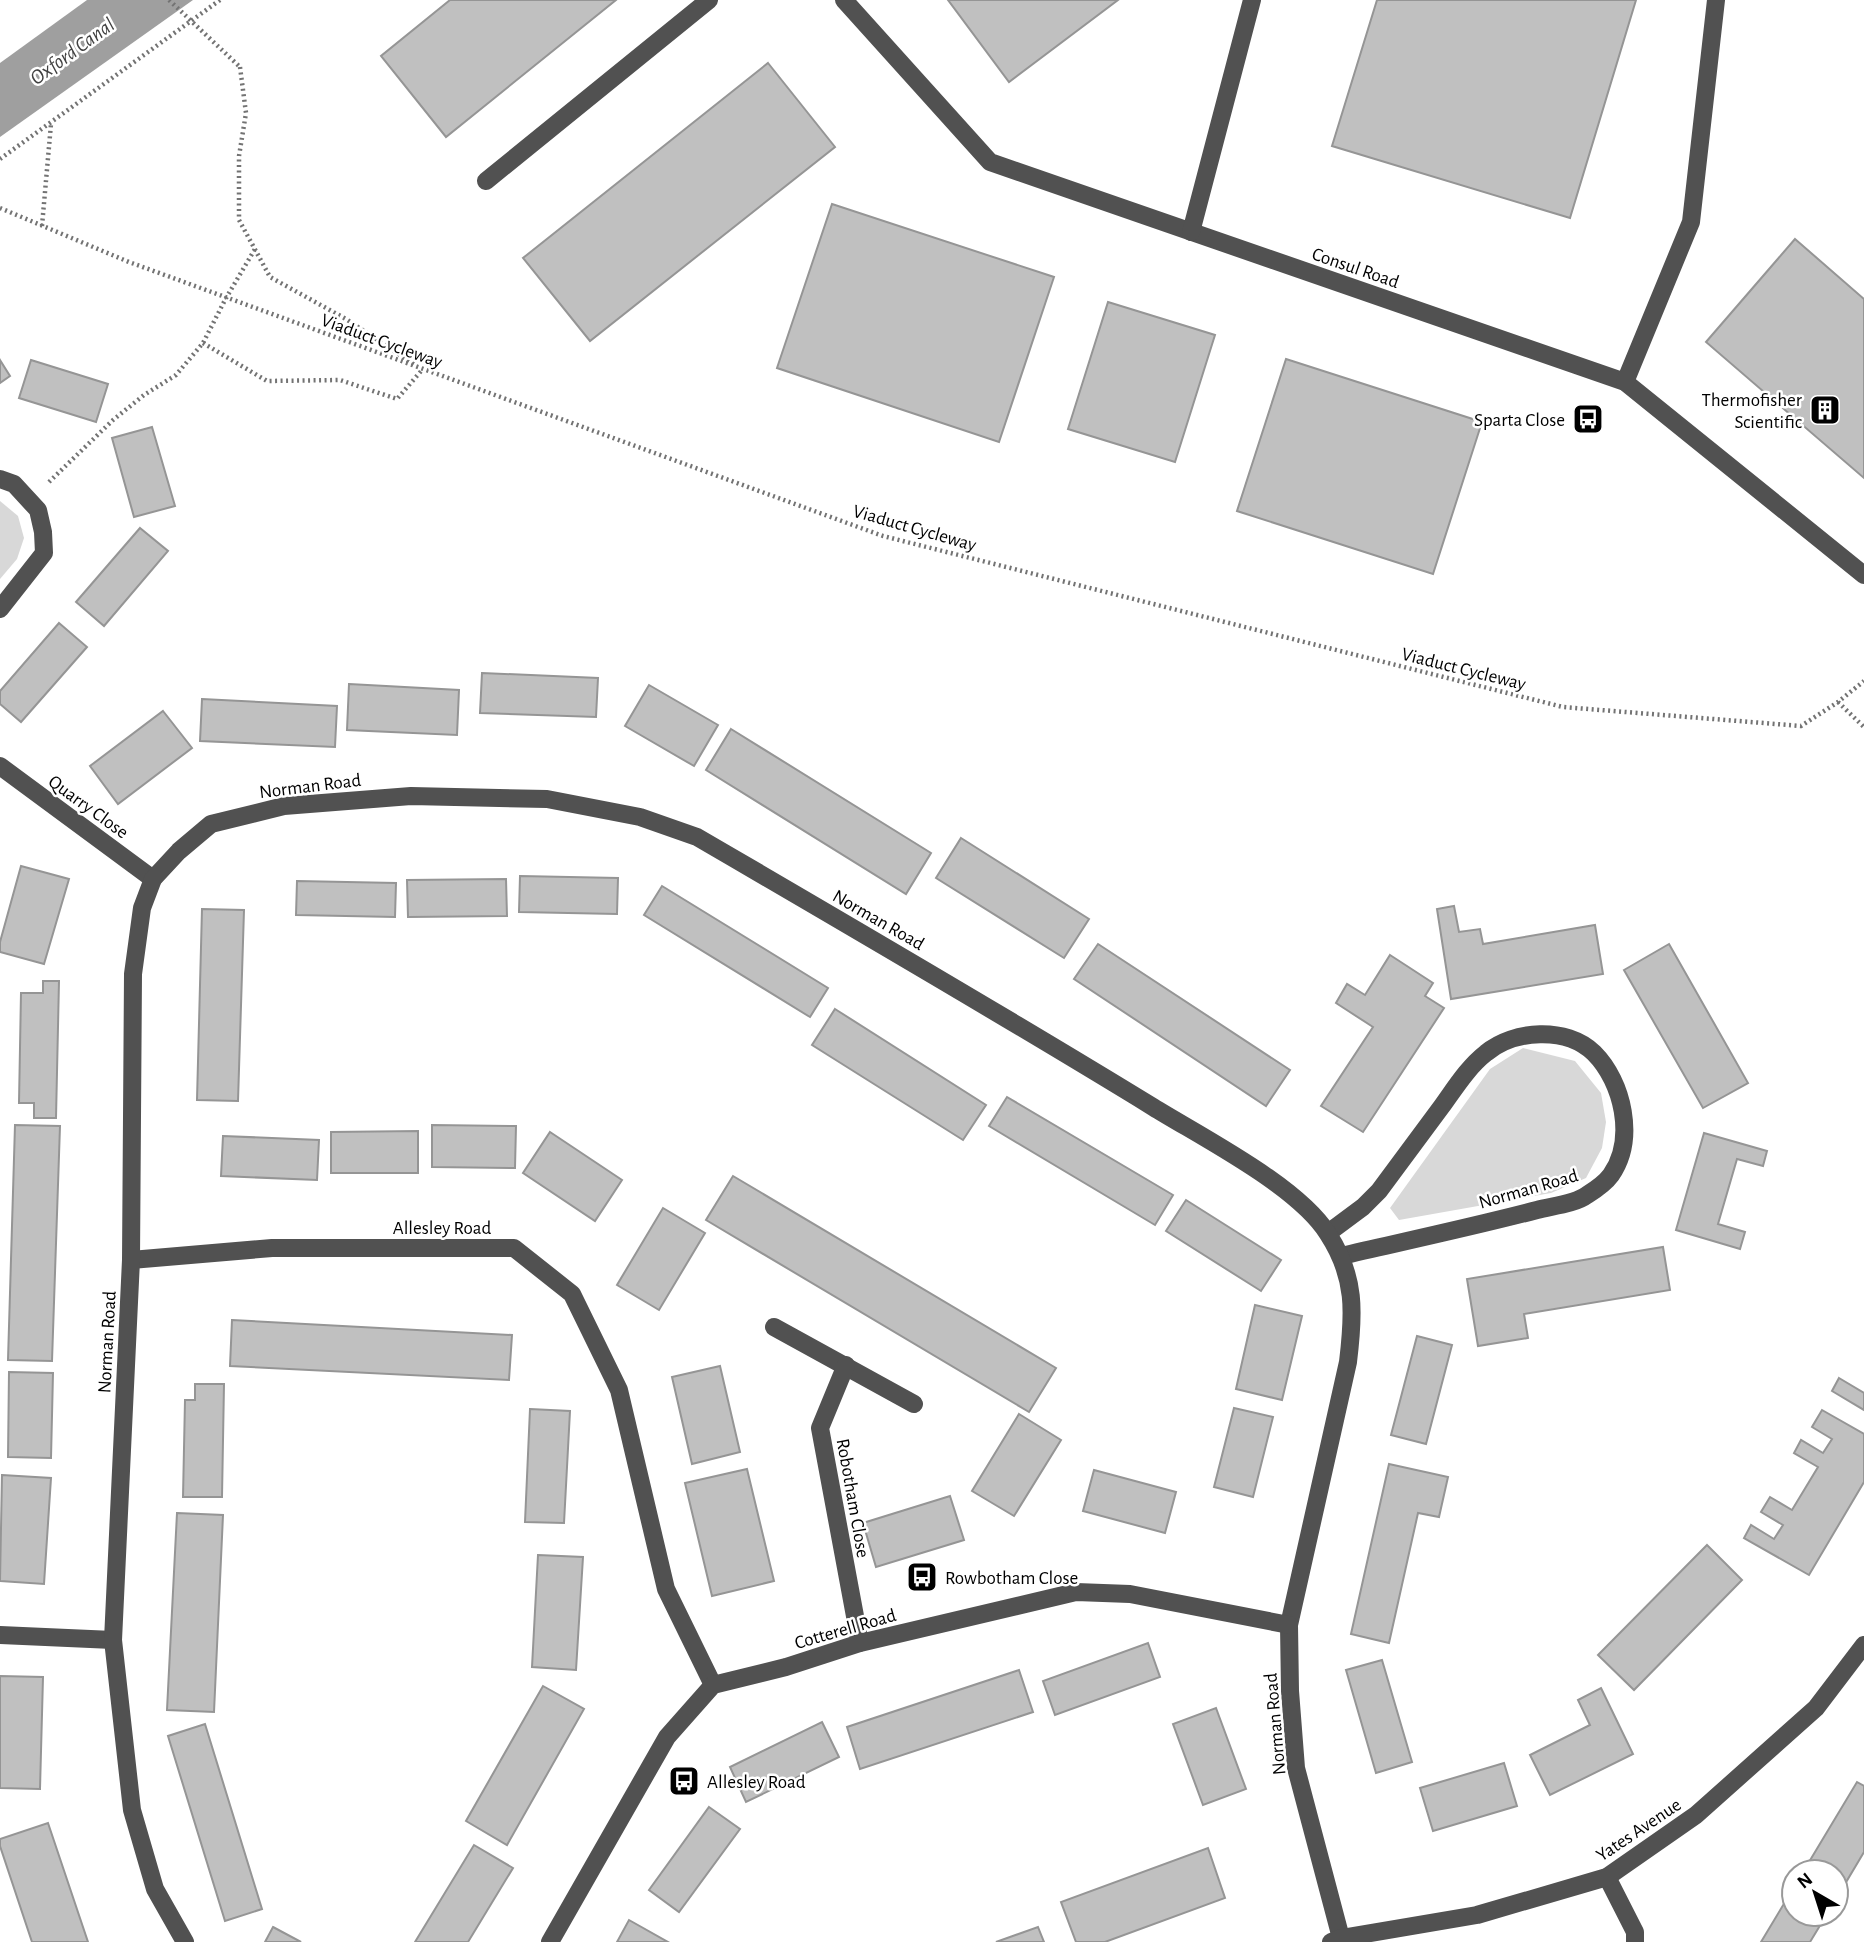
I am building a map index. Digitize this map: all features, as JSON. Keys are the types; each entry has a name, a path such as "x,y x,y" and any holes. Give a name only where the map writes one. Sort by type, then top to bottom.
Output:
{"street":[{"path":"486,181 709,0"},
{"name":"Consul Road","path":"844,0 990,162 1625,382 1864,575"},
{"path":"1191,232 1252,0"},
{"path":"1625,382 1691,222 1716,0"},
{"path":"0,479 14,484 38,510 44,553 0,609"},
{"name":"Quarry Close","path":"0,766 153,879"},
{"name":"Norman Road","path":"185,1942 155,1889 132,1810 113,1640 131,1259 133,974 142,908 153,879 179,850 211,824 284,806 411,796 547,799 639,817 697,837 1041,1038 1253,1169 1313,1215 1328,1233 1341,1256 1353,1302 1348,1362 1289,1625 1290,1691 1296,1768 1336,1940"},
{"name":"Norman Road","path":"1328,1233 1363,1207 1379,1191 1468,1071 1486,1052 1511,1038 1556,1035 1576,1041 1594,1053 1611,1077 1620,1097 1624,1121 1624,1148 1611,1175 1585,1197 1503,1219 1341,1256"},
{"name":"Allesley Road","path":"131,1259 272,1248 514,1248 572,1294 618,1390 666,1588 713,1685"},
{"path":"774,1326 914,1404"},
{"name":"Robotham Close","path":"846,1365 820,1428 860,1643"},
{"name":"Cotterell Road","path":"713,1685 786,1667 860,1643 1076,1592 1130,1594 1289,1625"},
{"path":"0,1635 113,1640"},
{"name":"Yates Avenue","path":"1336,1940 1478,1915 1607,1877 1696,1815 1816,1708 1864,1645"},
{"path":"550,1942 667,1737 713,1685"},
{"path":"1607,1877 1635,1931 1635,1942"}],"path":[{"path":"170,0 240,67 246,113 239,156 239,220 270,278 345,320 422,370 397,399 340,380 267,381 203,343"},
{"path":"0,159 220,0"},
{"path":"42,226 51,123"},
{"name":"Viaduct Cycleway","path":"0,208 129,262 883,536 1563,707 1801,726 1864,681"},
{"path":"30,499 113,421 144,395 176,375 203,343 255,249"},
{"path":"1838,702 1864,727"}],"shaded area":[{"path":"0,501 18,516 24,538 17,559 0,579"},
{"path":"1523,1048 1575,1061 1601,1093 1606,1122 1602,1148 1586,1178 1551,1193 1399,1220 1390,1208 1490,1069"}],"water":[{"name":"Oxford Canal","path":"87,0 193,0 0,137 0,63"}],"building":[{"path":"450,0 616,0 446,137 381,56"},
{"path":"948,0 1118,0 1009,82"},
{"path":"1377,0 1636,0 1570,218 1332,146"},
{"path":"768,63 835,147 590,341 523,258"},
{"path":"832,204 1054,277 999,442 777,368"},
{"name":"Thermofisher Scientific","path":"1795,239 1864,299 1864,478 1706,342"},
{"path":"1108,302 1215,335 1175,462 1068,429"},
{"path":"1286,359 1482,422 1433,574 1237,511"},
{"path":"0,360 10,376 0,383"},
{"path":"31,360 108,384 96,422 19,398"},
{"path":"152,427 175,506 134,517 112,438"},
{"path":"140,528 168,551 104,626 76,602"},
{"path":"59,623 87,647 21,722 0,704 0,691"},
{"path":"482,673 598,678 596,717 480,713"},
{"path":"349,684 459,690 457,735 347,730"},
{"path":"649,685 718,725 694,766 625,726"},
{"path":"202,699 337,706 335,747 200,741"},
{"path":"163,711 192,748 118,804 90,766"},
{"path":"731,729 931,853 906,894 706,770"},
{"path":"961,838 1089,919 1064,958 936,878"},
{"path":"21,866 69,879 44,964 0,952 0,942"},
{"path":"520,876 618,878 617,914 519,912"},
{"path":"506,879 507,916 408,917 407,880"},
{"path":"297,881 396,883 395,917 296,915"},
{"path":"662,886 828,988 810,1017 644,915"},
{"path":"1454,906 1459,932 1480,929 1483,944 1595,925 1603,974 1451,999 1437,909"},
{"path":"202,909 244,910 238,1101 197,1100"},
{"path":"1098,944 1290,1070 1266,1106 1074,979"},
{"path":"1669,944 1748,1083 1703,1108 1624,970"},
{"path":"1390,955 1433,983 1425,996 1444,1008 1363,1132 1321,1106 1373,1027 1336,1003 1347,984 1365,995"},
{"path":"43,981 59,981 56,1118 34,1118 34,1103 19,1103 21,993 43,993"},
{"path":"835,1009 986,1105 963,1140 812,1045"},
{"path":"1007,1097 1173,1195 1155,1225 989,1126"},
{"path":"15,1125 60,1126 52,1361 8,1360"},
{"path":"432,1125 516,1126 515,1168 432,1167"},
{"path":"418,1131 418,1173 331,1173 331,1132"},
{"path":"550,1132 622,1180 595,1221 523,1173"},
{"path":"1704,1133 1767,1151 1763,1166 1737,1159 1718,1224 1745,1232 1740,1249 1676,1230"},
{"path":"223,1136 319,1140 317,1180 221,1176"},
{"path":"733,1176 1056,1368 1029,1412 706,1220"},
{"path":"1186,1200 1281,1260 1261,1291 1166,1231"},
{"path":"663,1208 705,1233 659,1310 617,1285"},
{"path":"1663,1247 1670,1290 1524,1314 1528,1338 1478,1346 1467,1279"},
{"path":"1255,1305 1302,1316 1282,1400 1236,1389"},
{"path":"232,1320 512,1335 509,1380 230,1366"},
{"path":"1417,1336 1452,1345 1426,1444 1391,1435"},
{"path":"720,1366 740,1452 692,1464 672,1377"},
{"path":"9,1372 53,1373 51,1458 8,1457"},
{"path":"1839,1378 1864,1393 1864,1410 1832,1391"},
{"path":"195,1384 224,1384 222,1497 183,1497 185,1400 195,1400"},
{"path":"1234,1408 1273,1417 1253,1497 1214,1487"},
{"path":"530,1409 570,1411 564,1523 525,1522"},
{"path":"1822,1410 1864,1434 1864,1482 1809,1575 1744,1538 1751,1525 1774,1539 1783,1525 1761,1512 1770,1497 1792,1510 1818,1467 1794,1453 1801,1440 1823,1453 1832,1439 1812,1427"},
{"path":"1019,1414 1061,1440 1014,1516 972,1491"},
{"path":"1389,1464 1448,1477 1439,1517 1418,1513 1389,1643 1351,1634"},
{"path":"747,1469 774,1581 712,1596 685,1483"},
{"path":"1094,1470 1176,1492 1165,1533 1083,1511"},
{"path":"2,1475 51,1478 44,1584 0,1581"},
{"path":"950,1496 964,1540 876,1567 863,1523"},
{"path":"177,1513 223,1515 214,1712 167,1710"},
{"path":"1707,1545 1742,1580 1634,1690 1598,1655"},
{"path":"538,1555 583,1557 576,1670 532,1667"},
{"path":"1148,1643 1160,1677 1055,1715 1043,1681"},
{"path":"1382,1660 1412,1762 1376,1773 1346,1670"},
{"path":"1019,1670 1033,1712 860,1769 847,1727"},
{"path":"0,1676 43,1677 40,1789 0,1788"},
{"path":"543,1686 584,1709 507,1845 466,1821"},
{"path":"1601,1688 1633,1754 1550,1795 1530,1755 1590,1725 1578,1700"},
{"path":"1216,1708 1246,1789 1203,1805 1173,1724"},
{"path":"822,1722 839,1757 746,1802 730,1767"},
{"path":"205,1724 262,1909 225,1921 168,1736"},
{"path":"1504,1763 1517,1806 1433,1831 1420,1788"},
{"path":"1857,1782 1864,1786 1864,1852 1850,1876 1850,1858 1811,1858"},
{"path":"709,1807 740,1829 679,1912 649,1890"},
{"path":"48,1823 88,1942 32,1942 0,1839"},
{"path":"474,1845 513,1868 468,1942 415,1942"},
{"path":"1208,1848 1225,1898 1105,1942 1076,1942 1061,1902"},
{"path":"1780,1910 1780,1928 1818,1928 1810,1942 1761,1942"},
{"path":"629,1920 668,1942 617,1942"},
{"path":"273,1927 301,1942 265,1942"},
{"path":"1038,1927 1044,1942 996,1942"}],"place":[{"name":"Thermofisher Scientific","path":"1825,410"},
{"name":"Sparta Close","path":"1588,419"},
{"name":"Rowbotham Close","path":"922,1577"},
{"name":"Allesley Road","path":"684,1781"}]}
